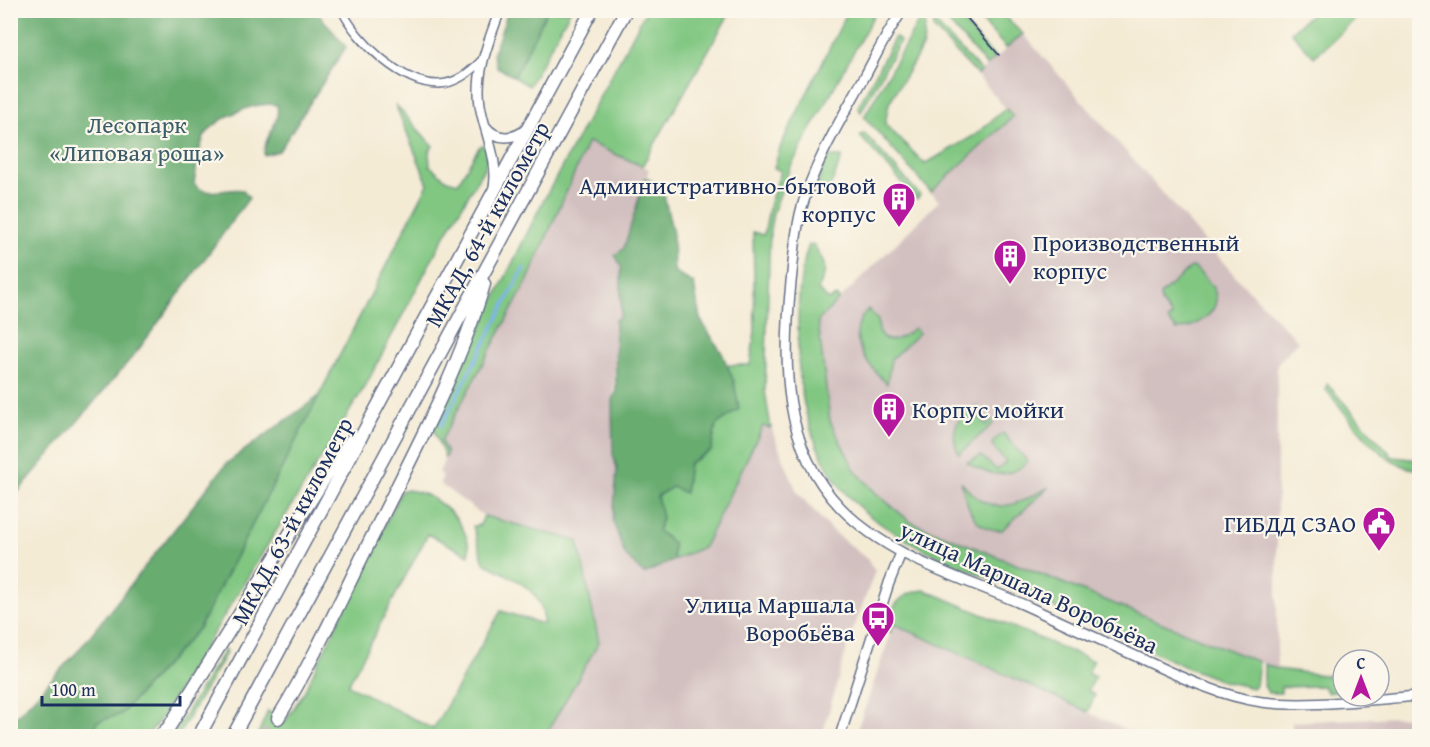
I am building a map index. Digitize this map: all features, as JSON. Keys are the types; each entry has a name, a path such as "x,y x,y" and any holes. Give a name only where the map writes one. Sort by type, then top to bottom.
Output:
{"highway":[{"name":"МКАД, 64-й километр","path":"422,326 592,10"},
{"name":"МКАД, 64-й километр","path":"384,458 626,10"},
{"path":"278,718 311,661 404,473 473,322 490,260"},
{"name":"МКАД, 63-й километр","path":"199,736 422,326"},
{"path":"160,736 169,727 334,463 376,408"},
{"name":"МКАД, 63-й километр","path":"233,736 384,458"}],"street":[{"path":"342,10 351,29 363,44 397,69 420,81 439,84 465,75 482,60"},
{"path":"492,195 494,169 479,102 479,83 482,60 500,10"},
{"name":"улица Маршала Воробьёва","path":"903,10 838,124 812,178 801,210 790,299 787,379 792,414 802,444 822,483 856,521 901,553 1023,604 1184,679 1228,695 1282,703 1419,696"},
{"path":"465,75 472,76 479,83"},
{"path":"484,125 489,131 504,137 519,135 530,125"},
{"path":"840,736 889,583 901,553"}],"shaded area":[{"path":"1023,34 1237,278 1298,341 1277,364 1277,669 911,522 876,493 855,470 830,421 818,321 939,201 931,192 1013,117 977,75"},
{"path":"588,142 649,169 624,248 621,316 615,321 613,454 617,469 613,521 644,574 704,547 763,426 771,428 797,492 832,531 867,559 875,571 848,644 822,736 545,736 599,642 510,523 484,516 440,484 443,475 439,473 447,453 441,441 528,280"},
{"path":"894,624 1140,736 855,736"},
{"path":"1419,716 1419,736 1292,736 1292,722"}],"green space":[{"name":"Лесопарк «Липовая роща»","path":"11,10 316,11 346,47 279,151 264,155 266,142 277,118 277,105 259,105 238,111 220,121 206,134 199,151 194,183 198,188 210,191 243,190 249,198 139,349 11,500"},
{"path":"547,10 570,11 529,86 514,77"},
{"path":"508,11 547,11 514,77 497,67 493,55"},
{"path":"646,11 731,11 642,166 588,142 528,280 441,441 447,453 445,458 432,426 540,207"},
{"path":"848,11 876,11 789,170 773,213 770,230 765,391 771,428 763,426 704,547 673,560 673,543 658,531 662,518 657,496 672,487 685,492 689,463 711,451 716,425 739,409 734,382 727,365 750,365 755,332 753,232 764,235 770,203 781,171 774,168 781,145"},
{"path":"938,11 953,11 995,58 987,66"},
{"path":"973,11 999,11 1023,34 1006,48"},
{"path":"1314,11 1364,11 1314,57 1291,32"},
{"path":"923,13 926,17 923,46 889,103 885,124 925,164 975,135 1006,108 1013,117 931,192 864,117"},
{"path":"934,22 981,71 977,75 933,28"},
{"path":"895,37 900,41 861,112 858,107"},
{"path":"395,104 433,146 429,152 430,166 447,180 458,183 479,147 485,145 488,154 486,165 440,244 367,383 162,717 147,736 96,736 96,722 122,713 199,628 428,184"},
{"path":"864,133 920,195 917,199 860,136"},
{"path":"827,157 842,157 827,195 812,197"},
{"path":"645,178 662,186 673,234 674,271 694,284 700,319 722,353 734,382 739,409 716,425 711,451 689,463 685,493 672,487 657,496 662,518 658,531 673,543 673,560 644,574 625,555 613,521 617,469 613,454 612,400 616,393 615,320 621,316 621,266 615,255 624,248"},
{"path":"809,245 814,245 825,267 818,290 829,300 836,296 839,299 818,321 830,421 855,470 876,493 911,522 1259,662 1256,685 1253,688 1222,681 1186,667 938,556 887,528 852,500 836,481 823,460 813,437 801,388 798,339 799,303 801,279"},
{"path":"1191,267 1206,278 1213,287 1215,305 1206,318 1177,330 1168,320 1172,316 1161,302 1160,295"},
{"path":"868,309 878,320 879,329 885,339 896,339 914,328 919,333 891,359 887,384 865,358 857,339 857,329"},
{"path":"1327,384 1393,457 1419,460 1419,470 1404,466 1378,450 1326,390"},
{"path":"319,396 199,628 121,714 96,722 96,736 11,736 11,722 78,651 227,463"},
{"path":"978,406 975,412 986,425 992,420 994,423 959,454 955,439 956,426 964,414"},
{"path":"1003,433 1028,462 1013,471 998,474 983,471 967,462 981,456 997,470 1006,462 993,447 993,441"},
{"path":"961,482 982,501 1003,506 1024,500 1049,487 1002,530 984,527 978,522 969,508"},
{"path":"402,490 426,495 448,510 464,531 469,555 428,534 348,685 433,729 501,611 543,624 539,602 533,593 515,579 484,563 473,526 480,525 484,516 578,541 599,642 545,736 257,736 268,711 284,723 303,694"},
{"path":"925,590 1093,661 1088,673 1095,677 1088,691 1095,695 1088,712 894,624 890,633 884,631 889,615 902,598 916,591"},
{"path":"225,649 227,651 178,736 172,736"},
{"path":"1264,664 1277,669 1331,676 1331,692 1328,693 1323,686 1281,687 1281,693 1268,693 1264,685"}],"waterway":[{"path":"441,426 524,268"}],"tunnel":[{"path":"262,736 278,718"}],"tram line":[{"path":"960,10 999,55"}],"place":[{"name":"Административно-бытовой корпус","path":"899,228"},
{"name":"Производственный корпус","path":"1010,285"},
{"name":"Корпус мойки","path":"889,438"},
{"name":"ГИБДД СЗАО","path":"1379,552"},
{"name":"Улица Маршала Воробьёва","path":"878,647"}]}
